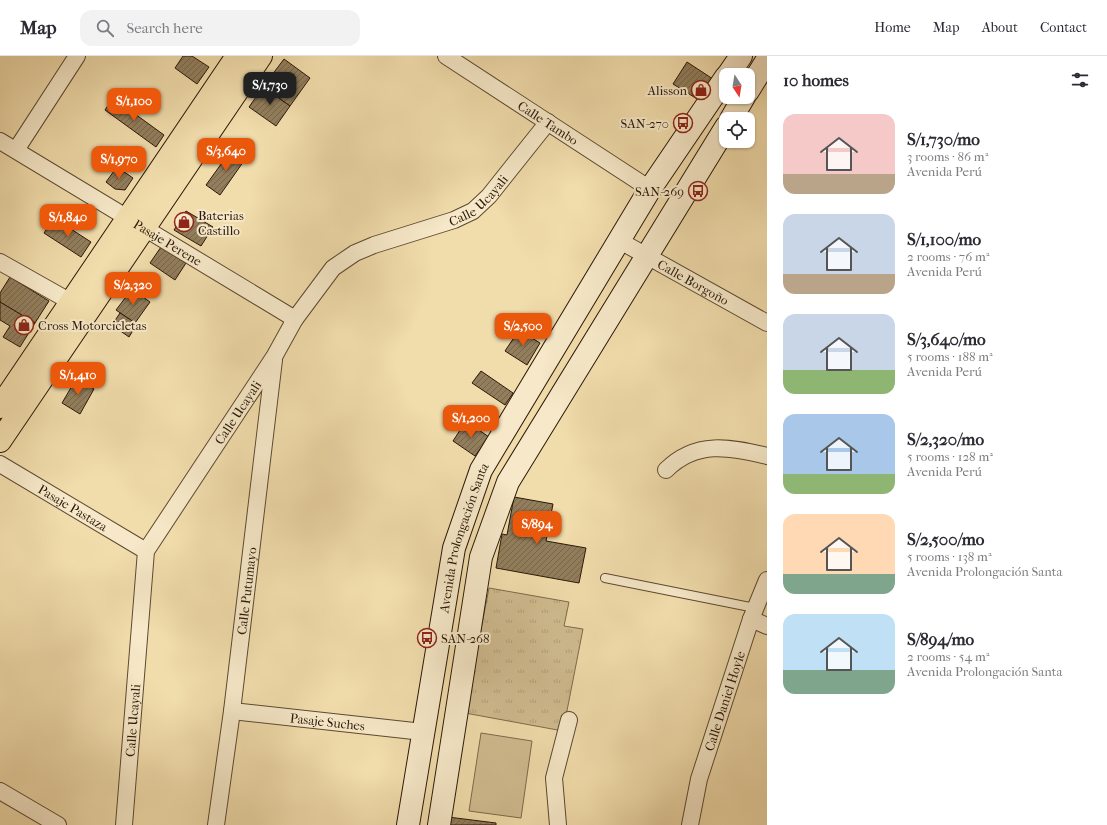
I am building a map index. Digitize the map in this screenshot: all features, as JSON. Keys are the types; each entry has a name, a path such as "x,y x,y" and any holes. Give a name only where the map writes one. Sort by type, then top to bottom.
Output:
{"main road":[{"path":"0,441 136,223 237,56"},
{"path":"0,407 71,302 136,223 261,56"}],"street":[{"path":"16,150 77,56"},
{"name":"Calle Tambo","path":"446,56 650,189"},
{"path":"732,68 740,56"},
{"path":"755,80 767,60"},
{"name":"Avenida Prolongación Santa","path":"408,825 454,548 481,470 650,189 719,88"},
{"name":"Calle Ucayali","path":"124,825 146,551 274,357 295,318 333,268 354,253 374,245 454,220 473,212 489,196 548,122"},
{"name":"Avenida Prolongación Santa","path":"439,825 481,557 508,482 719,138"},
{"name":"Pasaje Perene","path":"0,141 295,318"},
{"name":"Calle Borgoño","path":"620,240 767,323"},
{"path":"0,262 71,302"},
{"name":"Calle Putumayo","path":"216,825 232,711 274,357"},
{"path":"666,470 677,459 702,449 723,448 767,456"},
{"name":"Pasaje Pastaza","path":"0,464 146,551"},
{"path":"481,470 508,482"},
{"name":"Calle Daniel Hoyle","path":"690,825 699,780 753,613 767,580"},
{"path":"753,613 767,626"},
{"name":"Pasaje Suches","path":"232,711 423,732"},
{"path":"558,825 554,778 569,720"},
{"path":"0,791 58,825"}],"lane":[{"path":"605,578 753,613"}],"green space":[{"path":"489,588 569,602 564,626 583,629 563,731 465,713"},
{"path":"481,733 532,741 521,818 469,811"}],"building":[{"path":"183,56 192,56 209,67 197,84 175,68"},
{"path":"284,59 310,78 290,106 263,87"},
{"path":"687,62 716,81 702,102 673,84"},
{"path":"263,87 290,106 276,126 249,107"},
{"path":"113,98 164,135 156,147 105,110"},
{"path":"232,149 246,158 220,195 206,185"},
{"path":"117,167 133,178 125,190 115,189 106,182"},
{"path":"186,211 213,227 201,246 174,230"},
{"path":"54,218 91,242 81,257 44,233"},
{"path":"161,247 186,263 175,280 150,263"},
{"path":"10,277 49,301 35,323 0,302 0,293"},
{"path":"132,289 150,302 135,323 116,310"},
{"path":"0,302 35,323 20,347 3,337 10,326 0,320"},
{"path":"120,313 137,324 129,337 112,325"},
{"path":"519,330 540,343 527,365 505,351"},
{"path":"481,371 513,393 505,405 472,383"},
{"path":"76,379 94,389 80,414 62,403"},
{"path":"466,421 489,437 475,456 453,441"},
{"path":"514,497 553,504 546,541 586,548 579,583 496,568 502,534 507,535"},
{"path":"448,817 496,823 496,825 447,825"}],"place":[{"name":"Alisson","path":"701,90"},
{"name":"SAN-270","path":"683,123"},
{"name":"SAN-269","path":"698,191"},
{"name":"Baterias Castillo","path":"184,222"},
{"name":"Cross Motorcicletas","path":"24,325"},
{"name":"SAN-268","path":"427,638"}]}
